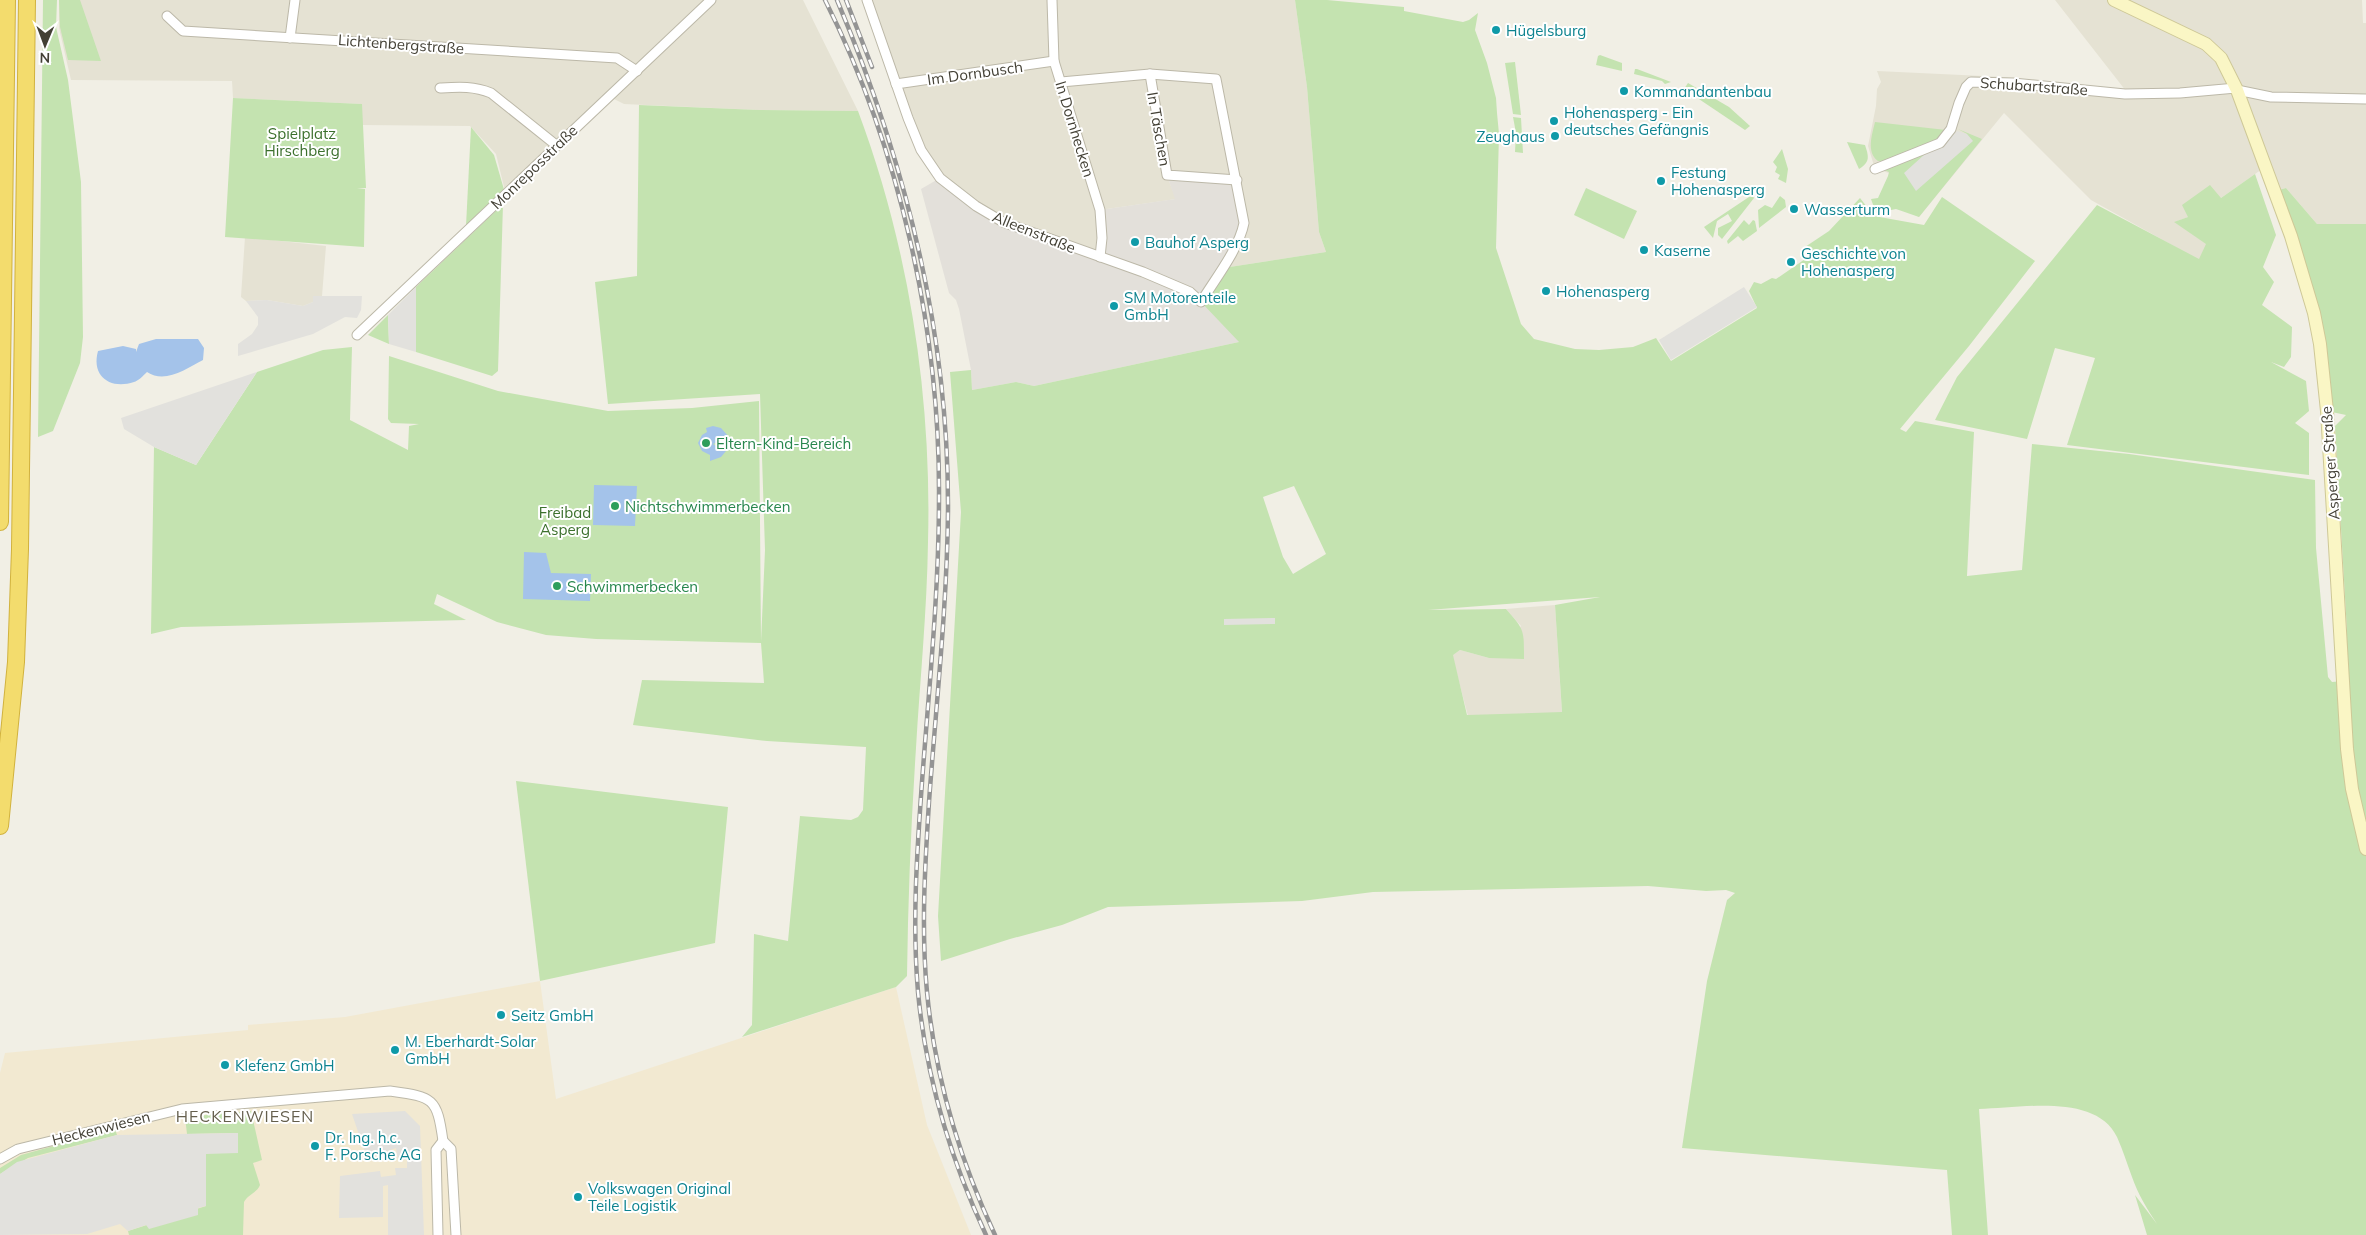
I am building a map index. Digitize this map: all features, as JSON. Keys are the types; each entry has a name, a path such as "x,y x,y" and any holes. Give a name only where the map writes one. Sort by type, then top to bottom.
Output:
{"highway":[{"path":"0,522 7,0"},
{"path":"0,826 16,662 20,549 27,0"}],"main road":[{"name":"Asperger Straße","path":"2114,0 2206,44 2221,58 2236,89 2291,236 2317,325 2327,411 2347,749 2354,799 2366,849"}],"street":[{"path":"290,38 295,0"},
{"name":"Monreposstraße","path":"357,335 711,0"},
{"name":"Alleenstraße","path":"868,0 896,84 921,150 940,178 976,206 1003,222 1190,292 1201,302"},
{"name":"In Dornhecken","path":"1052,0 1054,62 1100,210 1102,238 1100,257"},
{"name":"Lichtenbergstraße","path":"167,16 183,31 617,58 636,71"},
{"name":"Im Dornbusch","path":"896,84 1054,62"},
{"name":"In Täschen","path":"1150,74 1167,175 1237,180"},
{"name":"In Täschen","path":"1061,82 1150,74 1216,78 1244,216 1243,228 1223,268 1201,302"},
{"name":"Schubartstraße","path":"1875,169 1940,143 1951,129 1959,103 1966,87 1971,82 2013,83 2125,94 2236,89"},
{"path":"440,88 478,88 491,93 556,145"},
{"path":"2236,89 2271,97 2366,99"},
{"name":"Heckenwiesen","path":"0,1159 18,1149 182,1109 390,1091 411,1094 430,1100 439,1113 443,1140"},
{"path":"438,1235 436,1150 443,1140 451,1149 456,1235"}],"shaded area":[{"path":"59,0 803,0 858,111 759,110 624,104 608,96 506,195 496,154 470,126 362,125 362,104 233,98 232,81 71,80 59,28"},
{"path":"867,0 1295,0 1307,87 1319,232 1326,252 1223,268 1167,176 1176,199 1100,210 1100,257 1003,222 940,178 921,150"},
{"path":"2055,0 2362,0 2363,23 2366,23 2366,224 2317,224 2286,188 2275,191 2265,167 2221,198 2188,217 2175,222 2207,244 2199,260 2091,200 2004,113 1919,217 1891,204 1889,173 1875,169 1868,146 1876,106 1877,89 1881,82 1877,71 2004,77 2126,91"},
{"path":"1957,131 1967,134 1973,141 1916,191 1904,173 1925,154 1946,143"},
{"path":"1167,175 1237,180 1244,216 1223,268 1239,342 1034,386 1016,382 972,390 971,370 959,309 956,300 949,293 921,189 940,178 976,206 1100,257 1100,210 1175,199"},
{"path":"245,237 326,246 322,296 313,296 313,302 303,306 267,300 246,301 241,297"},
{"path":"416,287 416,352 389,344 388,315"},
{"path":"1744,287 1757,307 1671,360 1659,340"},
{"path":"313,296 362,296 361,310 357,318 345,317 313,334 238,356 238,344 252,334 258,325 258,317 246,301 267,300 303,306 313,302"},
{"path":"257,372 196,465 154,447 124,429 121,418"},
{"path":"1555,605 1562,713 1468,716 1452,655 1460,650 1489,658 1521,626 1506,609"},
{"path":"1275,618 1275,624 1224,625 1224,619"},
{"path":"540,981 556,1099 896,987 927,1125 971,1235 0,1235 0,1073 5,1053 248,1030 248,1025 345,1017"},
{"path":"405,1111 420,1126 424,1235 388,1235 388,1185 383,1186 383,1217 339,1218 340,1176 380,1171 381,1177 396,1175 395,1168 407,1168 407,1159 398,1160 396,1148 367,1158 352,1114"},
{"path":"238,1133 238,1153 206,1154 206,1206 198,1208 198,1215 149,1229 146,1225 128,1231 120,1224 87,1234 0,1235 0,1174 17,1162 117,1135"}],"green space":[{"path":"43,0 57,0 56,27 68,80 81,182 83,337 80,363 53,431 38,437"},
{"path":"59,0 80,0 101,61 68,60 60,27"},
{"path":"1295,0 1327,0 1404,7 1404,11 1463,22 1478,13 1475,30 1487,63 1496,98 1499,134 1496,248 1521,324 1534,339 1575,349 1599,350 1633,347 1656,338 1671,361 1757,308 1749,291 1754,282 1761,284 1772,278 1776,279 1808,257 1805,247 1829,231 1860,198 1874,216 1924,225 1942,197 2035,261 1969,346 1900,429 1906,432 1915,421 1974,432 1967,576 2022,570 2032,444 2129,454 2315,480 2316,548 2328,677 2332,682 2343,681 2347,631 2335,426 2346,415 2327,411 2320,344 2275,191 2286,188 2317,224 2366,224 2366,1235 2147,1235 2135,1195 2157,1224 2137,1189 2117,1137 2107,1123 2092,1114 2056,1106 1979,1109 1988,1235 1952,1235 1947,1170 1682,1148 1707,981 1727,900 1735,893 1726,890 1706,891 1648,886 1373,892 1302,901 1108,907 1062,925 941,961 938,916 961,512 950,372 971,370 972,390 1016,382 1034,386 1239,342 1201,302 1223,268 1326,252 1319,232 1307,87","holes":["1294,486 1326,554 1293,574 1283,557 1263,497","1600,597 1555,605 1562,712 1467,715 1453,655 1460,650 1489,658 1524,659 1522,631 1506,609 1428,610"]},
{"path":"1600,55 1622,63 1622,71 1596,65"},
{"path":"1515,62 1521,115 1513,114 1505,63"},
{"path":"1635,69 1671,82 1665,84 1662,81 1634,74"},
{"path":"1688,83 1729,107 1750,126 1745,130 1684,89"},
{"name":"Spielplatz Hirschberg","path":"233,98 362,104 366,188 357,188 365,189 364,247 225,237"},
{"name":"Freibad Asperg","path":"639,105 759,110 858,111 876,163 904,269 914,323 921,378 926,433 928,542 925,620 911,834 907,976 896,987 742,1037 752,1025 754,934 788,941 800,816 851,820 858,817 863,810 866,747 767,741 633,725 642,680 764,683 761,643 596,639 546,635 497,622 437,594 434,604 466,620 181,627 151,634 154,447 196,465 257,372 323,350 352,347 350,420 408,450 409,426 419,424 391,423 388,419 389,356 498,391 608,411 692,408 759,401 761,642 765,550 760,394 608,404 595,282 637,276"},
{"path":"1513,117 1521,118 1523,153 1515,152 1516,133"},
{"path":"1875,122 1946,130 1939,138 1884,161 1878,161 1874,157 1871,148 1871,138"},
{"path":"471,127 494,155 505,193 466,226"},
{"path":"1958,129 1982,139 1919,217 1896,209 1876,213 1871,199 1878,198 1888,176 1889,172 1884,170 1967,134"},
{"path":"1847,142 1865,145 1868,159 1859,169"},
{"path":"1782,149 1788,169 1786,183 1778,179 1780,175 1775,172 1777,167 1773,162"},
{"path":"2255,174 2276,235 2263,267 2274,282 2262,305 2292,327 2291,357 2284,367 2271,362 2306,381 2309,411 2295,423 2309,433 2309,475 2067,445 2095,358 2055,348 2027,439 1935,420 1957,377 2097,205 2199,259 2206,244 2174,222 2188,217 2182,205 2210,185 2221,198"},
{"path":"1586,188 1637,211 1624,239 1574,215"},
{"path":"1752,195 1754,198 1722,239 1718,235 1718,228 1732,221 1728,214 1717,221 1713,238 1704,227"},
{"path":"1780,196 1785,200 1786,207 1759,228 1758,210 1765,205 1772,208"},
{"path":"503,204 498,371 492,376 416,352 416,287"},
{"path":"1744,220 1749,225 1753,220 1755,221 1757,231 1743,241 1738,236 1728,244 1727,241"},
{"path":"388,315 389,344 368,335"},
{"path":"516,781 728,807 715,943 540,981"},
{"path":"251,1111 262,1160 253,1163 260,1185 244,1202 243,1235 129,1235 128,1231 206,1206 206,1154 238,1133 187,1134 185,1117"},
{"path":"115,1129 117,1135 28,1158 0,1174 0,1168 21,1155"}],"water":[{"path":"156,339 198,339 204,348 203,360 175,374 161,376 147,372 137,381 125,384 110,382 100,374 97,368 98,351 123,346 136,349 136,352 139,344"},
{"name":"Eltern-Kind-Bereich","path":"713,426 721,428 729,437 713,444 726,451 721,457 710,461 710,455 702,451 698,443 702,435 707,432 706,428"},
{"name":"Nichtschwimmerbecken","path":"594,485 637,486 635,526 593,525"},
{"name":"Schwimmerbecken","path":"524,552 546,553 551,573 591,574 590,601 523,599"}],"railway":[{"path":"825,0 851,57 875,117 894,179 910,242 923,306 932,370 937,434 939,533 917,861 915,913 916,966 927,1055 941,1116 961,1176 986,1235"},
{"path":"837,0 862,61 903,186 932,314 941,379 948,511 943,620 926,849 924,897 925,968 931,1024 943,1086 970,1176 995,1235"},
{"path":"846,0 872,67"}],"place":[{"name":"Hügelsburg","path":"1496,30"},
{"name":"Kommandantenbau","path":"1624,91"},
{"name":"Hohenasperg - Ein deutsches Gefängnis","path":"1554,121"},
{"name":"Zeughaus","path":"1555,136"},
{"name":"Festung Hohenasperg","path":"1661,181"},
{"name":"Wasserturm","path":"1794,209"},
{"name":"Bauhof Asperg","path":"1135,242"},
{"name":"Kaserne","path":"1644,250"},
{"name":"Geschichte von Hohenasperg","path":"1791,262"},
{"name":"Hohenasperg","path":"1546,291"},
{"name":"SM Motorenteile GmbH","path":"1114,306"},
{"name":"Eltern-Kind-Bereich","path":"706,443"},
{"name":"Nichtschwimmerbecken","path":"615,506"},
{"name":"Schwimmerbecken","path":"557,586"},
{"name":"Seitz GmbH","path":"501,1015"},
{"name":"M. Eberhardt-Solar GmbH","path":"395,1050"},
{"name":"Klefenz GmbH","path":"225,1065"},
{"name":"Dr. Ing. h.c. F. Porsche AG","path":"315,1146"},
{"name":"Volkswagen Original Teile Logistik","path":"578,1197"}],"district":[{"name":"HECKENWIESEN","path":"245,1116"}]}
